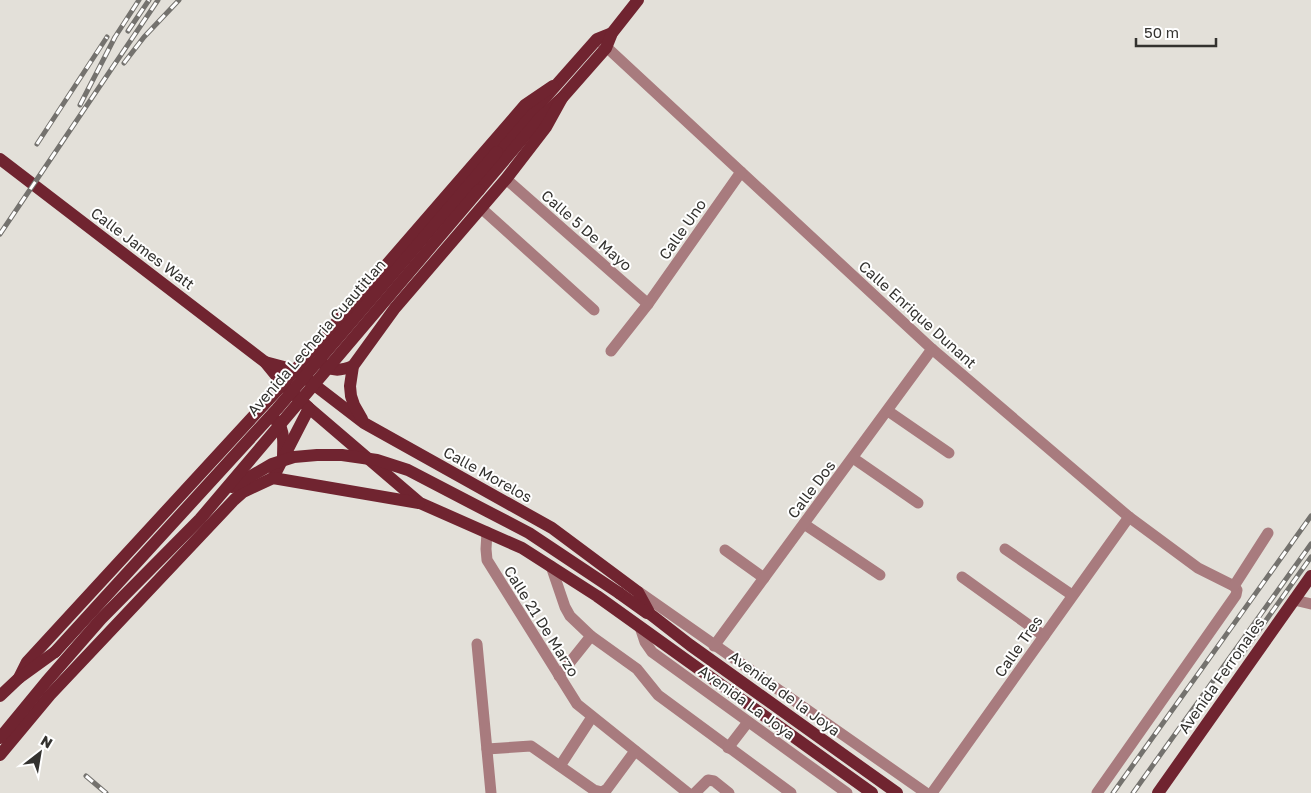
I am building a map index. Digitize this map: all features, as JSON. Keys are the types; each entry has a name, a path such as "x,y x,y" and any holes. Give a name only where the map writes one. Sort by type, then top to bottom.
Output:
{"main road":[{"path":"364,423 354,406 351,396 352,366 395,308 506,179 546,127 562,98 606,48 612,33 638,0"},
{"path":"597,39 612,33"},
{"name":"Avenida Lecheria Cuautitlan","path":"19,678 55,652 277,409 553,86 597,39"},
{"path":"0,696 19,678 27,662 283,384 524,104 553,86"},
{"name":"Avenida Lecheria Cuautitlan","path":"0,738 101,619 200,519 540,118 562,98"},
{"name":"Calle James Watt","path":"0,159 265,362 283,384"},
{"path":"312,350 319,360 330,369 342,370 352,366"},
{"name":"Calle James Watt","path":"265,362 295,370"},
{"name":"Calle Morelos","path":"295,370 364,423 552,528 638,592 652,616"},
{"path":"283,384 420,503"},
{"path":"273,478 309,408"},
{"path":"256,414 272,418 281,427 283,460"},
{"name":"Avenida de la Joya","path":"166,530 240,482 272,464 294,457 342,455 377,460 408,470 529,533 652,616 897,793"},
{"path":"0,755 50,695 234,500 243,492 273,478 420,503 522,548 643,629"},
{"name":"Avenida Ferronales","path":"1158,793 1311,576"},
{"name":"Avenida de la Joya","path":"643,629 872,793"}],"street":[{"name":"Calle Enrique Dunant","path":"597,39 932,349 1129,518 1198,568 1236,588"},
{"name":"Calle Uno","path":"611,351 648,304 741,172"},
{"name":"Calle 5 De Mayo","path":"506,179 648,304"},
{"path":"481,208 594,310"},
{"name":"Calle Dos","path":"714,646 932,349"},
{"path":"888,411 950,453"},
{"path":"853,458 918,503"},
{"name":"Calle Tres","path":"932,793 1129,518"},
{"path":"804,524 880,575"},
{"name":"Calle 21 De Marzo","path":"488,532 487,560 577,704 634,752 688,793"},
{"path":"1098,793 1236,595 1236,588 1268,532"},
{"path":"1005,549 1072,595"},
{"path":"725,550 764,578"},
{"path":"551,566 564,607 570,616 592,636 637,668 658,695 790,793"},
{"path":"962,577 1044,636"},
{"name":"Avenida La Joya","path":"638,592 926,793"},
{"path":"1294,600 1311,604"},
{"name":"Avenida La Joya","path":"643,629 645,642 652,652 847,793"},
{"path":"559,676 592,636"},
{"path":"476,644 491,793"},
{"path":"560,766 592,717"},
{"path":"728,748 748,722"},
{"path":"487,748 531,746 594,790 602,792 607,789 634,752"},
{"path":"695,793 708,780 714,781 729,793"}],"railway":[{"path":"80,105 115,37 139,0"},
{"path":"128,31 149,0"},
{"path":"0,234 158,0"},
{"path":"124,63 144,37 179,0"},
{"path":"37,144 107,37"},
{"path":"1113,793 1311,516"},
{"path":"1133,793 1311,544"},
{"path":"1240,657 1311,557"},
{"path":"86,776 106,793"}]}
